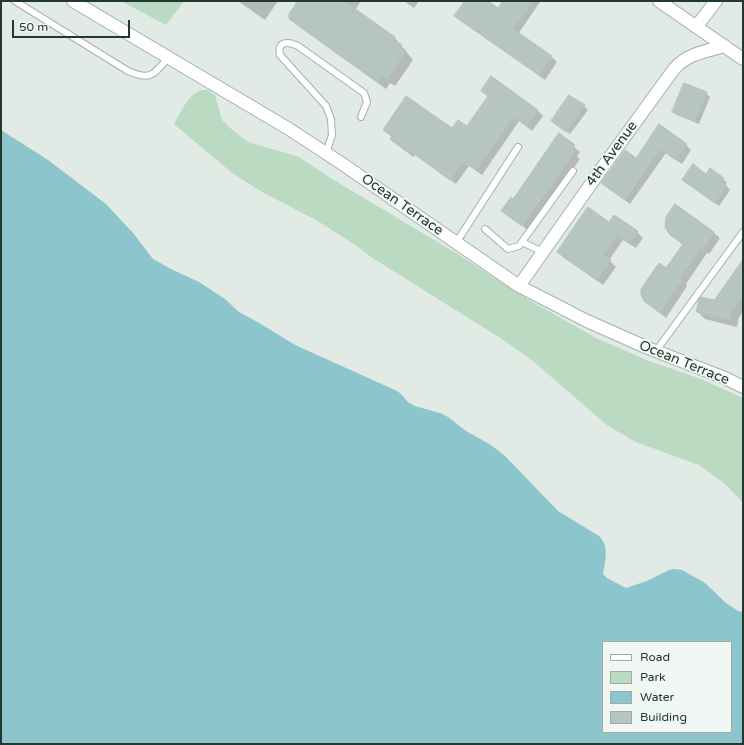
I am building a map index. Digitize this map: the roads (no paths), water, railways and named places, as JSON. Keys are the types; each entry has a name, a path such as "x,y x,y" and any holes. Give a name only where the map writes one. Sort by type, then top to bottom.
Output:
{"street":[{"name":"Ocean Terrace","path":"73,1 289,129 519,286 587,321 656,351 725,378 743,387"},
{"path":"659,1 743,59"},
{"path":"696,27 716,1"},
{"name":"4th Avenue","path":"519,286 674,69 681,61 688,57 725,46"}],"lane":[{"path":"15,1 128,71 138,75 151,75 168,58"},
{"path":"326,153 332,135 331,119 326,106 280,55 280,48 282,44 292,42 364,93 367,102 361,117"},
{"path":"456,243 518,147"},
{"path":"485,229 508,249 519,246 573,171"},
{"path":"656,351 743,232"},
{"path":"522,242 543,252"}],"water":[{"path":"1,130 48,160 106,204 133,233 153,259 199,282 225,299 239,312 295,345 395,390 408,402 415,406 440,413 448,417 466,431 491,445 505,456 558,511 599,536 606,549 603,574 607,578 626,588 647,581 669,570 682,570 705,583 726,603 738,611 743,612 743,744 1,744"}]}
